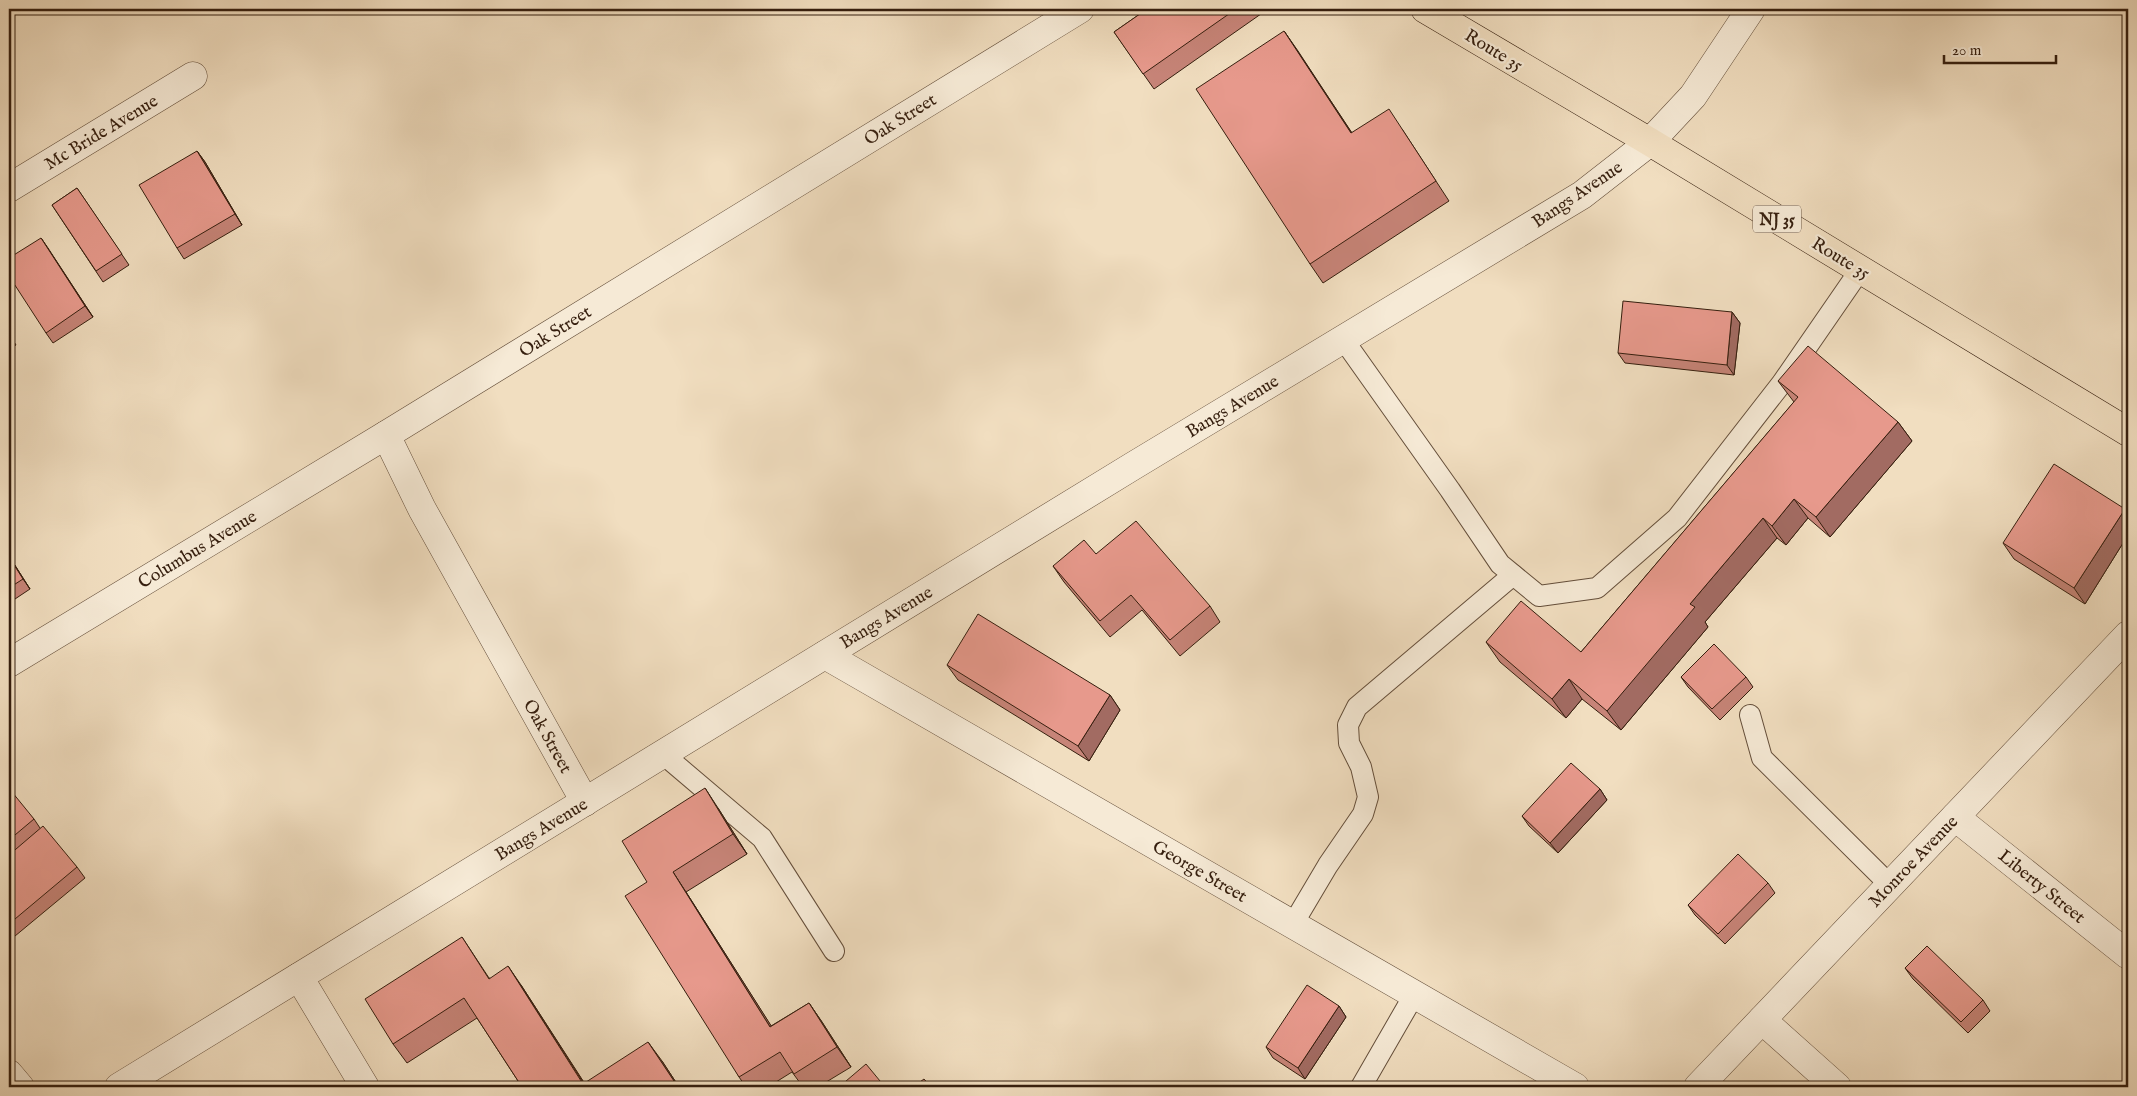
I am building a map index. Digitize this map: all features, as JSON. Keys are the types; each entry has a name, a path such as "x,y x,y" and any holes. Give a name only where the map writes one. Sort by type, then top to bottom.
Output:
{"main road":[{"name":"Route 35","path":"1425,9 1650,142 2128,432"}],"street":[{"name":"Oak Street","path":"585,802 422,509 386,435 1080,9"},
{"name":"Bangs Avenue","path":"119,1087 1582,195 1650,142 1693,96 1751,9"},
{"name":"Mc Bride Avenue","path":"9,188 193,76"},
{"name":"Columbus Avenue","path":"9,663 386,435"},
{"name":"Monroe Avenue","path":"1698,1087 2128,635"},
{"name":"George Street","path":"825,655 1575,1087"},
{"name":"Liberty Street","path":"1956,817 2128,955"},
{"path":"299,977 365,1087"},
{"path":"1762,1020 1836,1087"},
{"path":"9,1074 20,1087"}],"lane":[{"path":"1343,340 1450,490 1500,564 1539,596 1598,588 1677,518 1782,383 1860,270"},
{"path":"1293,924 1328,865 1363,814 1368,797 1361,767 1349,743 1348,725 1357,707 1513,575"},
{"path":"1750,715 1762,758 1890,886"},
{"path":"663,754 762,838 834,951"},
{"path":"1361,1087 1414,995"}],"building":[{"path":"1147,9 1236,9 1143,74 1114,32"},
{"path":"1284,31 1351,133 1389,109 1436,181 1310,264 1196,89"},
{"path":"197,151 235,214 177,248 139,185"},
{"path":"77,188 122,254 96,271 52,205"},
{"path":"41,238 85,306 46,333 9,276 9,258"},
{"path":"1623,301 1732,312 1727,365 1618,353"},
{"path":"1808,346 1898,422 1816,517 1794,499 1772,526 1763,518 1690,604 1695,607 1607,711 1569,679 1552,699 1486,642 1521,601 1581,652 1798,397 1778,381"},
{"path":"2054,464 2125,509 2074,588 2003,543"},
{"path":"1136,521 1210,606 1170,640 1131,595 1100,621 1053,566 1084,540 1096,554"},
{"path":"9,557 23,579 9,588"},
{"path":"978,614 1110,695 1078,746 947,665"},
{"path":"1714,644 1746,677 1712,709 1681,677"},
{"path":"1571,763 1600,789 1550,843 1522,816"},
{"path":"705,788 733,834 673,872 770,1027 809,1003 837,1047 794,1074 780,1052 739,1077 625,896 647,882 622,841"},
{"path":"12,792 34,819 9,840 9,795"},
{"path":"43,826 77,867 9,924 9,855"},
{"path":"1738,854 1768,883 1718,934 1688,905"},
{"path":"462,937 489,979 508,966 583,1084 648,1042 678,1087 522,1087 464,998 393,1044 365,999"},
{"path":"1927,946 1983,1000 1961,1022 1905,968"},
{"path":"1307,985 1339,1006 1298,1068 1266,1047"},
{"path":"866,1064 885,1087 839,1087"},
{"path":"924,1079 931,1087 913,1087"}]}
